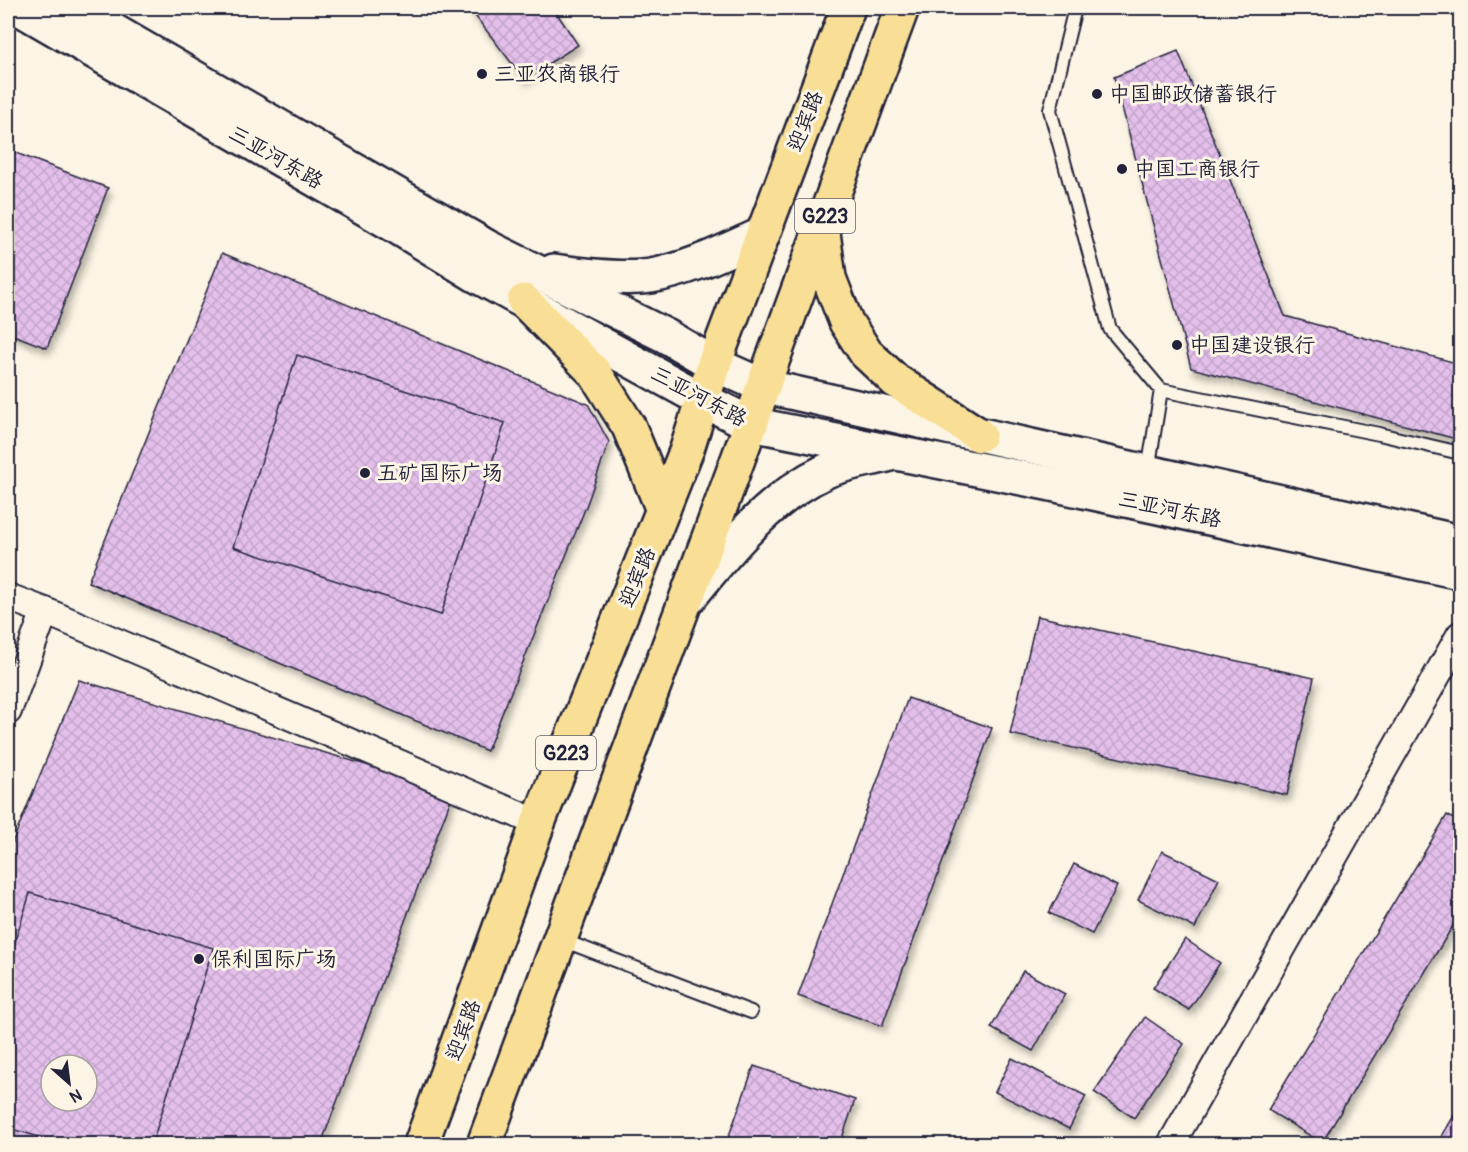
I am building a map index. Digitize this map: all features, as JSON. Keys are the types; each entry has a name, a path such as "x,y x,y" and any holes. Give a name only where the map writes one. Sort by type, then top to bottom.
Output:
{"main road":[{"name":"三亚河东路","path":"19,8 394,225 474,274 750,424 1059,485 1461,572"},
{"name":"三亚河东路","path":"74,8 487,247 666,336 714,364 763,386 1461,542"},
{"name":"迎宾路","path":"421,1144 538,823 687,449 714,364 848,8"},
{"name":"G223","path":"484,1144 902,8"},
{"path":"822,225 829,278 846,322 866,353 896,381 979,435"},
{"path":"525,266 588,276 650,276 698,264 763,234"},
{"path":"524,301 595,373 629,427 663,510"},
{"path":"684,604 736,540 782,498 825,472 895,452"}],"street":[{"path":"8,597 538,823"},
{"path":"8,711 45,611"},
{"path":"1171,1144 1461,635"}],"lane":[{"path":"1075,8 1050,110 1110,329 1161,390 1461,453"},
{"path":"1147,472 1161,390"},
{"path":"560,939 751,1012"}],"building":[{"path":"469,8 555,8 578,45 524,79"},
{"path":"1178,51 1285,316 1460,364 1460,440 1191,368 1114,77"},
{"path":"8,150 108,188 47,348 8,333"},
{"name":"五矿国际广场","path":"222,253 588,404 609,442 587,504 487,751 88,582"},
{"path":"297,355 505,423 441,615 233,547"},
{"path":"1037,616 1314,678 1287,795 1010,734"},
{"name":"保利国际广场","path":"79,680 454,791 321,1144 8,1144 8,853"},
{"path":"908,698 992,728 882,1026 798,996"},
{"path":"1447,815 1460,823 1460,914 1322,1143 1268,1110"},
{"path":"1162,851 1219,879 1195,928 1138,900"},
{"path":"1074,864 1117,886 1092,934 1049,913"},
{"path":"30,893 213,948 152,1144 64,1144 8,1128 8,964"},
{"path":"1185,939 1220,963 1189,1010 1153,988"},
{"path":"1023,971 1065,994 1033,1051 991,1028"},
{"path":"1145,1017 1184,1044 1134,1118 1094,1092"},
{"path":"1012,1058 1086,1096 1069,1129 995,1092"},
{"path":"754,1066 855,1100 840,1144 726,1144"},
{"path":"1460,1106 1460,1144 1437,1144"}],"place":[{"name":"三亚农商银行","path":"482,74"},
{"name":"中国邮政储蓄银行","path":"1097,94"},
{"name":"中国工商银行","path":"1122,169"},
{"name":"中国建设银行","path":"1177,345"},
{"name":"五矿国际广场","path":"365,473"},
{"name":"保利国际广场","path":"199,959"}]}
